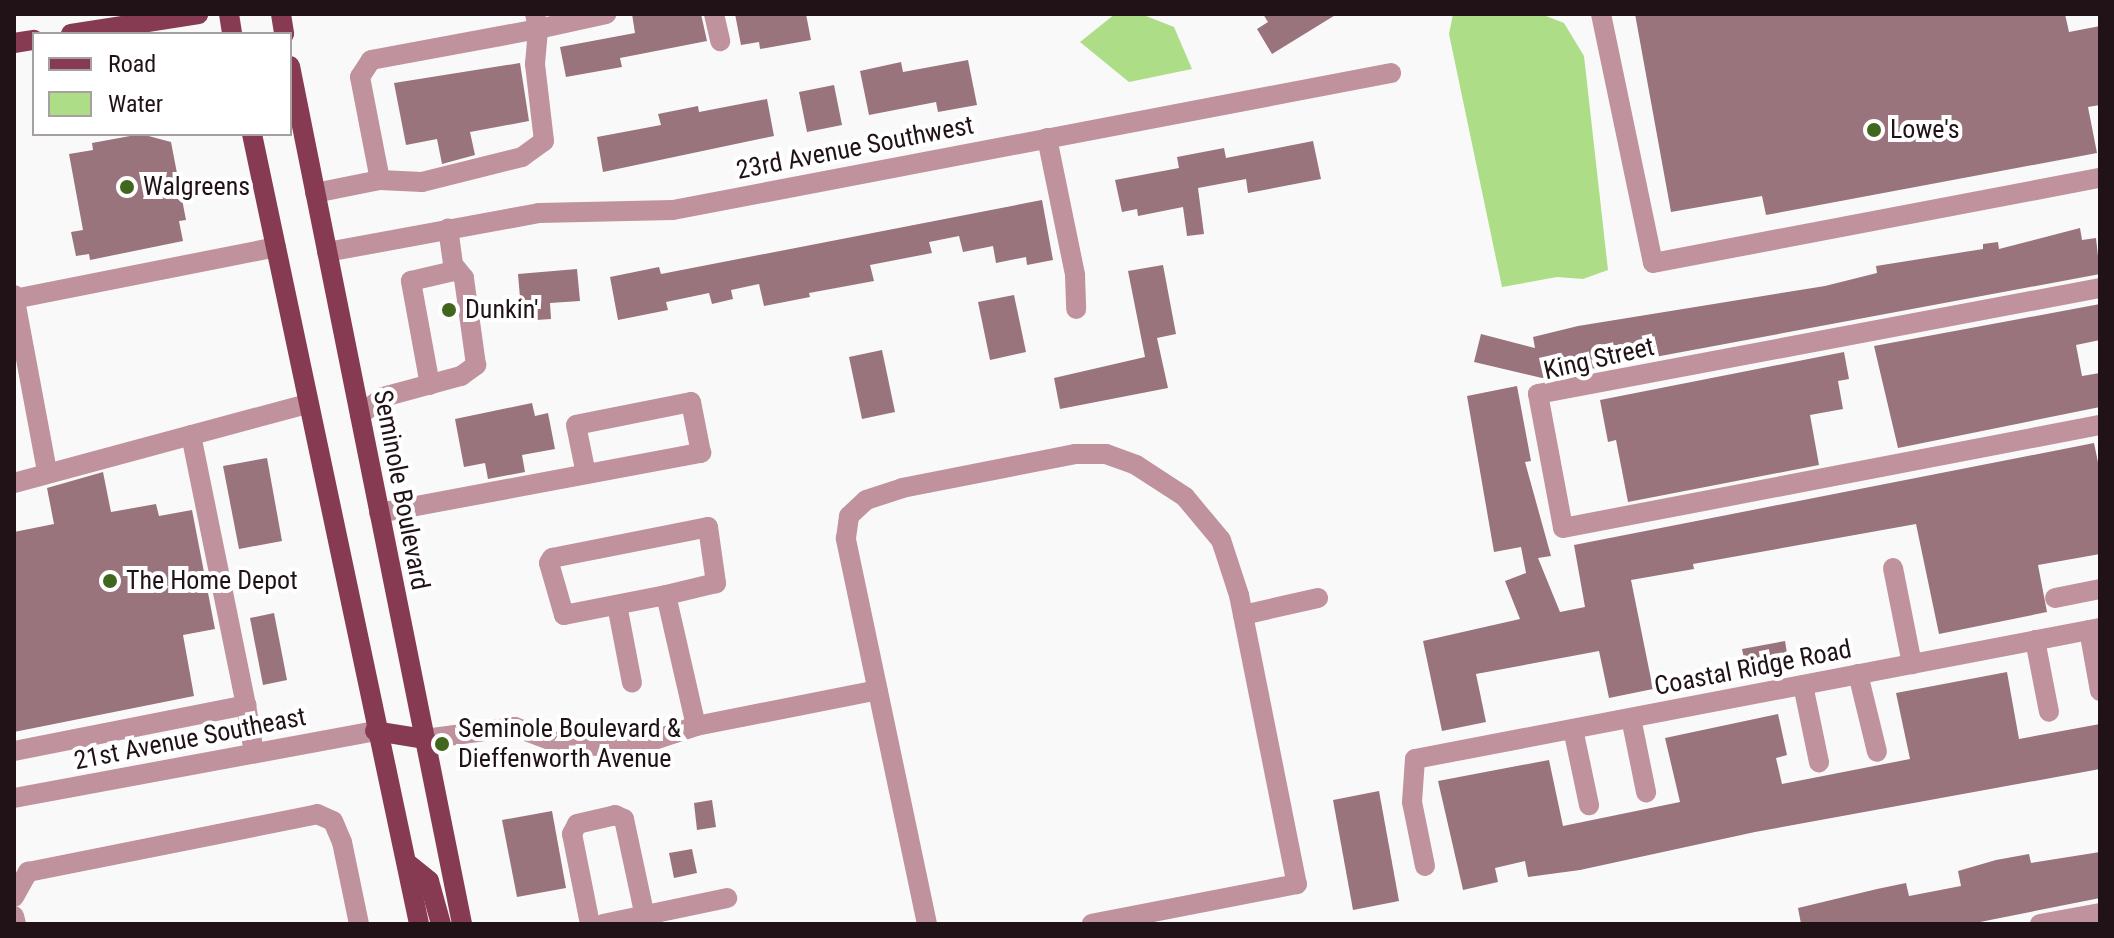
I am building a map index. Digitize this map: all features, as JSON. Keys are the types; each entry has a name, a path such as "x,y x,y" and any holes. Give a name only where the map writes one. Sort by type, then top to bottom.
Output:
{"main road":[{"path":"84,32 198,14"},
{"name":"Seminole Boulevard","path":"292,76 462,924"},
{"path":"252,136 375,731 419,924"},
{"path":"375,731 425,739"},
{"path":"407,863 429,881 441,924"}],"street":[{"path":"380,180 363,67 371,60 537,21 606,14"},
{"path":"714,14 720,41"},
{"path":"1601,14 1653,263 2100,178"},
{"path":"315,193 380,180 422,182 522,157 544,141 542,102 535,64 537,21"},
{"name":"23rd Avenue Southwest","path":"327,252 539,213 673,210 1391,73"},
{"path":"1047,138 1075,275 1076,309"},
{"path":"360,415 383,397 466,374 478,359 464,278 456,268 448,228"},
{"path":"47,471 14,297 276,247"},
{"path":"430,385 411,281 456,268"},
{"name":"King Street","path":"2100,288 1538,394 1563,528 2100,425"},
{"path":"379,513 701,453 691,402 576,425 586,474"},
{"path":"14,483 47,471 307,404"},
{"path":"191,435 254,753"},
{"path":"927,924 846,538 849,516 866,500 902,488 1075,454 1106,454 1136,465 1185,497 1221,540 1243,615 1297,884 1092,924"},
{"path":"703,525 718,579 666,595 564,615 552,558 703,525"},
{"path":"1893,568 1912,664"},
{"path":"2055,598 2100,589"},
{"path":"666,595 696,726"},
{"path":"1243,615 1318,598"},
{"path":"617,605 632,683"},
{"path":"2095,629 2100,691"},
{"name":"Coastal Ridge Road","path":"1425,866 1412,802 1415,759 2095,629"},
{"path":"2035,640 2049,712"},
{"path":"1858,674 1877,752"},
{"path":"1803,685 1819,762"},
{"path":"425,739 515,727 563,745 633,747 696,726 877,690"},
{"path":"14,751 246,705"},
{"path":"1631,718 1646,792"},
{"path":"1573,729 1589,805"},
{"name":"21st Avenue Southeast","path":"14,798 375,731"},
{"path":"14,897 28,872 317,814 333,821 342,842 359,924"},
{"path":"590,924 572,834 577,824 615,815 624,819 645,917"},
{"path":"603,924 727,898"},
{"path":"14,916 16,924"},
{"path":"2040,924 2095,917"}],"water":[{"path":"1115,14 1141,14 1174,27 1192,69 1129,82 1080,42"},
{"path":"1453,14 1541,14 1564,23 1584,56 1608,270 1583,279 1557,277 1502,287 1449,34"}],"building":[{"path":"632,14 701,14 707,41 620,58 622,67 566,77 560,47 635,33"},
{"path":"735,14 806,14 811,40 760,49 759,42 741,45"},
{"path":"1263,14 1337,14 1272,54 1257,29 1268,22"},
{"name":"Lowe's","path":"1635,14 2065,14 2069,32 2100,26 2100,105 2088,107 2097,153 1766,215 1762,196 1671,212"},
{"path":"968,60 977,105 938,112 936,102 869,115 860,71 901,62 903,72"},
{"path":"520,63 529,121 470,132 475,155 442,164 437,139 406,145 394,83"},
{"path":"834,85 842,125 807,132 799,92"},
{"path":"767,99 774,136 603,172 597,137 661,125 658,114 698,106 699,112"},
{"name":"Walgreens","path":"130,136 148,136 171,142 186,220 179,221 183,241 90,260 89,254 76,256 71,232 83,230 69,154 93,150 92,143"},
{"path":"1313,141 1321,179 1248,193 1246,179 1198,188 1204,234 1187,236 1183,207 1138,216 1137,209 1122,212 1115,180 1179,168 1177,157 1224,148 1226,158"},
{"path":"1042,200 1053,260 1027,265 1026,257 996,263 993,246 963,252 959,236 929,242 932,253 870,265 874,281 809,293 810,297 764,306 759,284 731,290 733,299 712,304 709,293 666,302 668,310 618,320 610,277 659,267 661,274"},
{"path":"2080,228 2082,240 2096,238 2100,274 1542,378 1474,362 1481,334 1535,348 1533,337 1578,326 1825,286 1877,273 1876,266 1983,249 1983,244 1998,242 1999,249"},
{"path":"1163,265 1176,334 1157,338 1168,388 1060,409 1054,378 1145,357 1128,271"},
{"path":"577,269 580,301 550,303 551,319 522,321 518,274"},
{"path":"1014,295 1026,352 990,360 978,302"},
{"path":"2100,304 2100,340 2076,345 2082,376 2100,373 2100,407 1898,448 1874,346"},
{"path":"882,350 895,412 862,419 849,357"},
{"path":"1844,352 1849,379 1838,381 1843,409 1810,415 1819,465 1628,502 1616,440 1608,442 1600,400"},
{"path":"1517,386 1531,461 1525,462 1551,556 1538,558 1560,612 1585,607 1574,545 2094,443 2100,472 2100,554 2038,565 2047,612 1939,634 1916,524 1693,564 1694,569 1631,580 1653,689 1609,698 1599,651 1476,674 1486,722 1442,731 1423,641 1520,619 1505,581 1526,573 1521,547 1494,552 1467,396"},
{"path":"532,403 535,416 548,413 555,449 522,455 525,472 488,479 485,463 464,467 455,419"},
{"path":"267,458 282,541 239,549 223,466"},
{"name":"The Home Depot","path":"103,472 111,512 156,504 159,516 192,510 215,629 183,635 194,696 14,732 14,532 54,524 47,488"},
{"path":"274,613 287,680 263,685 250,618"},
{"path":"1785,641 1788,660 1746,668 1742,649"},
{"path":"2007,672 2019,739 2100,724 2100,769 1755,832 1580,870 1528,877 1525,861 1495,868 1498,882 1463,890 1438,781 1549,760 1563,826 1680,802 1665,738 1778,714 1787,755 1776,758 1782,784 1910,759 1896,693"},
{"path":"1379,791 1399,901 1353,910 1333,800"},
{"path":"712,800 716,827 697,830 694,803"},
{"path":"552,811 566,888 517,897 502,820"},
{"path":"692,849 697,873 674,878 669,853"},
{"path":"2100,852 2100,898 1970,924 1801,924 1798,908 1906,883 1909,896 1961,886 1958,871 1996,860 2029,854 2031,863"}],"place":[{"name":"Lowe's","path":"1874,130"},
{"name":"Walgreens","path":"127,187"},
{"name":"Dunkin'","path":"449,310"},
{"name":"The Home Depot","path":"110,581"},
{"name":"Seminole Boulevard & Dieffenworth Avenue","path":"442,744"}]}
